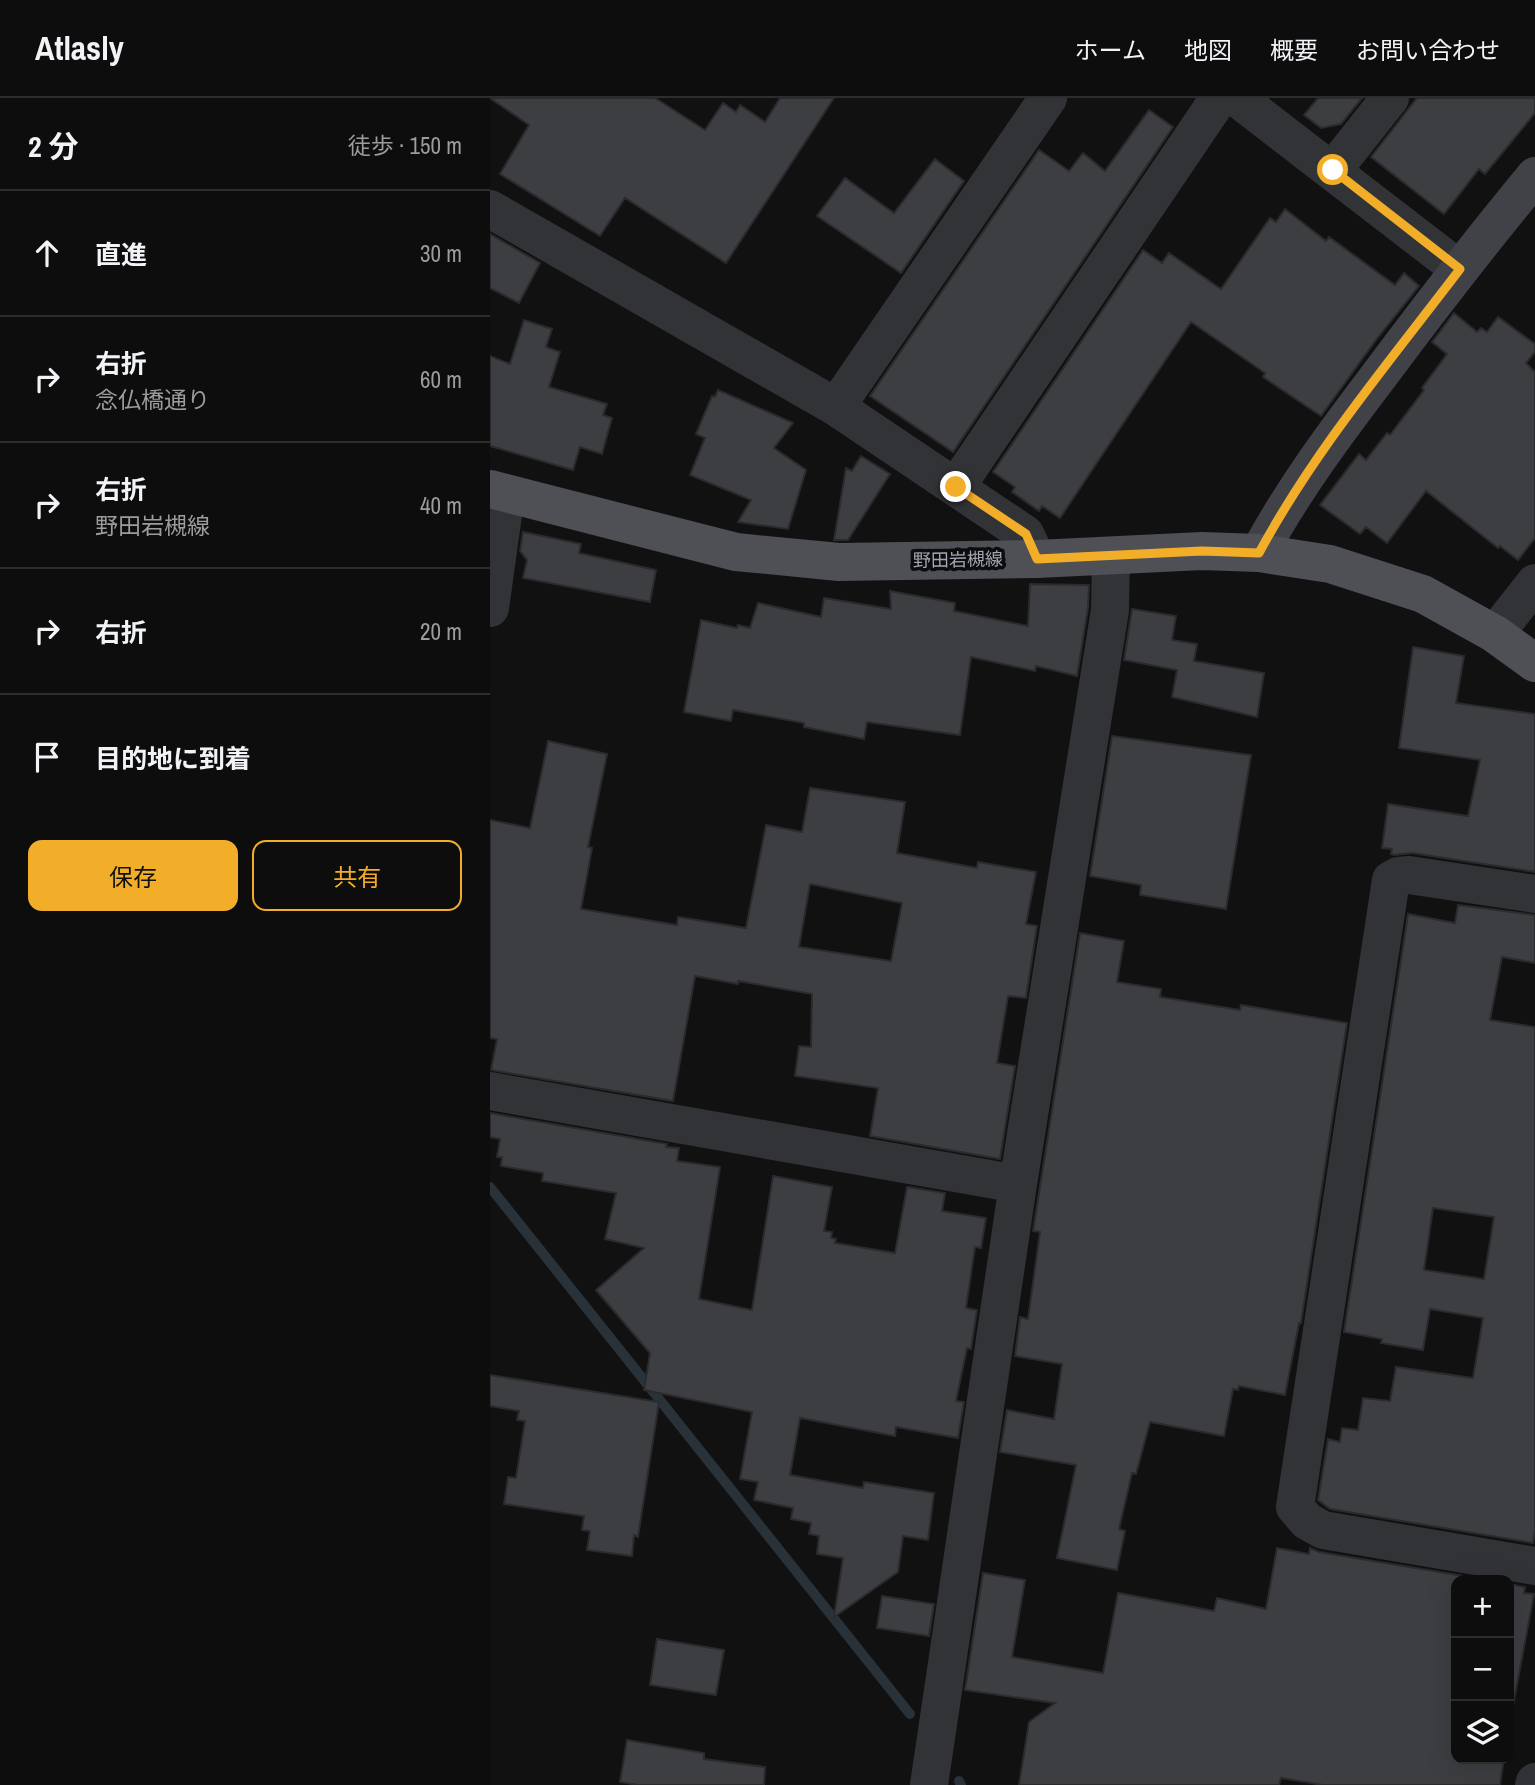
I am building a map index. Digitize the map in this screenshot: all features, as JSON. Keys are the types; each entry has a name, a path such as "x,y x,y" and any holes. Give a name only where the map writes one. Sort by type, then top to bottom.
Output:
{"main road":[{"name":"野田岩槻線","path":"498,491 736,552 839,562 1037,559 1202,551 1259,553 1330,564 1423,594 1495,634 1535,663"}],"street":[{"path":"836,407 1048,98"},
{"path":"956,487 1219,98"},
{"path":"1237,98 1460,269"},
{"path":"1333,170 1390,98"},
{"path":"1259,553 1313,463 1460,269 1535,176"},
{"path":"490,209 836,407 1026,534 1037,559"},
{"path":"490,608 498,491"},
{"path":"929,1785 1018,1184 1110,610 1111,556"},
{"path":"1495,634 1535,583"},
{"path":"1535,894 1409,875 1391,880 1296,1507 1307,1521 1323,1530 1535,1566"},
{"path":"490,1091 1018,1184"}],"building":[{"path":"490,98 655,98 705,130 723,103 736,112 740,105 765,122 780,98 834,98 726,263 625,198 600,236 500,174 529,125"},
{"path":"1318,98 1362,98 1341,124 1321,128 1304,115"},
{"path":"1417,98 1535,98 1535,113 1485,174 1479,169 1444,214 1371,157"},
{"path":"1149,110 1173,127 953,452 870,396 1039,150 1069,171 1083,153 1105,171"},
{"path":"935,159 964,181 901,273 817,216 845,178 894,213"},
{"path":"1285,209 1326,241 1329,237 1395,285 1404,273 1419,286 1321,416 1263,377 1265,373 1191,322 1060,518 1042,506 1039,511 1012,492 1015,487 993,472 1143,250 1162,263 1169,253 1221,289 1270,218 1276,222"},
{"path":"490,234 540,263 519,303 490,288"},
{"path":"1454,313 1477,332 1481,328 1487,332 1498,317 1535,344 1535,352 1526,363 1535,372 1535,538 1518,560 1500,546 1498,548 1426,491 1387,543 1366,527 1360,534 1320,505 1359,454 1366,460 1387,433 1390,435 1424,390 1422,388 1447,354 1432,342"},
{"path":"524,320 552,329 546,347 560,352 549,387 607,404 603,415 612,418 602,454 580,447 573,470 490,446 490,356 510,364"},
{"path":"718,390 793,423 774,448 806,470 788,529 738,522 751,500 690,475 705,438 696,434 712,396 715,397"},
{"path":"861,456 890,474 848,540 834,540 846,468 852,471"},
{"path":"523,532 581,544 579,553 656,570 650,602 523,578 527,560 520,551"},
{"path":"1030,584 1089,585 1077,676 1036,666 1035,671 971,657 960,735 867,722 864,739 804,727 804,723 733,710 731,721 684,712 701,620 750,628 758,603 821,617 824,598 891,609 890,591 955,603 954,611 1028,626"},
{"path":"1132,609 1176,616 1172,640 1197,644 1194,661 1264,673 1257,717 1172,697 1177,670 1124,660"},
{"path":"1413,647 1464,656 1456,703 1535,714 1535,872 1412,853 1394,855 1391,854 1392,849 1382,848 1388,804 1468,816 1480,760 1399,748"},
{"path":"1112,736 1251,755 1226,909 1140,895 1141,885 1090,876"},
{"path":"548,741 607,754 588,847 592,848 581,909 677,925 678,917 746,928 766,825 802,832 810,788 905,802 897,853 977,868 978,862 1036,872 1026,924 1037,926 1026,998 1008,996 997,1063 1015,1066 1000,1159 870,1136 878,1088 795,1076 799,1046 811,1047 812,994 738,981 738,984 695,976 673,1101 491,1070 497,1039 490,1038 490,820 530,828","holes":["810,884 902,903 891,961 799,947"]},
{"path":"1458,905 1535,915 1535,963 1502,957 1490,1020 1535,1027 1533,1543 1330,1509 1318,1500 1328,1439 1340,1442 1342,1428 1358,1430 1363,1398 1390,1401 1396,1367 1473,1378 1483,1318 1430,1309 1423,1350 1381,1343 1382,1339 1344,1332 1408,914 1455,923","holes":["1433,1208 1494,1217 1484,1279 1424,1270"]},
{"path":"1080,933 1124,941 1117,982 1161,989 1160,997 1240,1010 1241,1005 1347,1023 1301,1323 1285,1395 1239,1386 1238,1390 1233,1389 1224,1436 1150,1422 1136,1474 1132,1473 1119,1529 1125,1531 1117,1570 1057,1558 1076,1465 1000,1452 1007,1410 1054,1419 1062,1364 1015,1356 1020,1317 1028,1319 1040,1232 1033,1231"},
{"path":"490,1113 667,1144 666,1147 679,1148 677,1161 720,1167 699,1299 752,1310 773,1176 832,1187 824,1231 832,1232 831,1238 836,1239 835,1243 895,1253 907,1187 945,1193 942,1211 986,1218 981,1248 975,1247 966,1308 977,1310 971,1349 967,1348 956,1401 964,1402 958,1438 896,1427 895,1436 800,1418 790,1475 863,1488 864,1482 934,1493 928,1540 903,1536 898,1572 834,1617 843,1558 817,1554 819,1536 809,1534 811,1523 791,1519 793,1508 754,1500 758,1482 740,1479 752,1412 644,1390 650,1353 596,1290 644,1248 605,1239 616,1193 542,1181 543,1173 501,1166 502,1157 497,1157 500,1139 490,1137"},
{"path":"490,1375 659,1402 638,1537 634,1535 632,1556 587,1550 590,1531 582,1530 584,1516 504,1504 508,1477 516,1478 525,1421 517,1420 519,1411 490,1406"},
{"path":"1277,1548 1309,1554 1310,1548 1319,1552 1458,1575 1451,1575 1451,1764 1503,1764 1500,1785 1323,1785 1281,1778 1279,1785 1019,1785 1029,1722 1055,1703 965,1690 983,1573 1025,1580 1012,1657 1103,1673 1118,1593 1214,1611 1217,1598 1266,1609"},
{"path":"1514,1585 1525,1587 1524,1593 1534,1594 1514,1701"},
{"path":"882,1596 934,1604 929,1636 877,1628"},
{"path":"657,1639 724,1650 716,1695 650,1685"},
{"path":"627,1740 704,1753 704,1759 765,1767 764,1785 638,1785 620,1782"}],"waterway":[{"path":"490,1187 910,1714"},
{"path":"959,1781 961,1785"}],"route":[{"path":"956,487 1026,534 1037,559 1202,551 1259,553 1313,463 1460,269 1333,170"}]}
